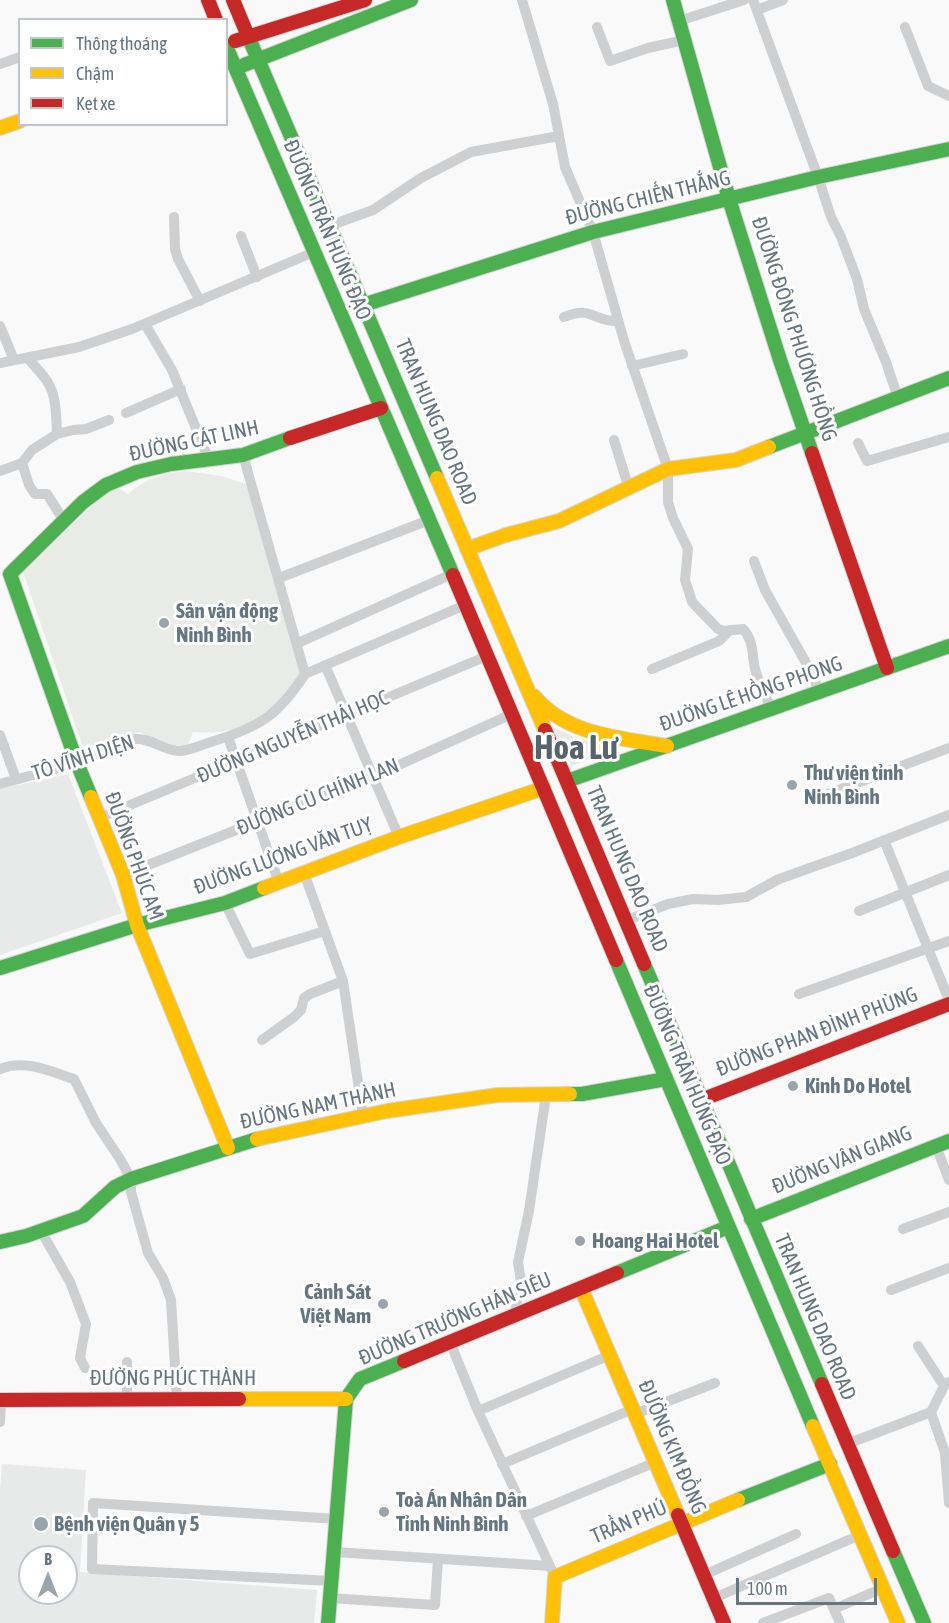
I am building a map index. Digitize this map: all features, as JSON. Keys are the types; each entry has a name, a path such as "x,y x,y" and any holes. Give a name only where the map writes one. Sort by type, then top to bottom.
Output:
{"main road":[{"path":"208,0 215,18"},
{"name":"TRAN HUNG DAO ROAD","path":"233,0 924,1623"},
{"path":"228,44 364,0"},
{"path":"236,69 411,0"},
{"name":"ĐƯỜNG ĐÔNG PHƯƠNG HỒNG","path":"673,0 729,199 805,433 887,668"},
{"name":"ĐƯỜNG TRÂN HƯNG ĐẠO","path":"228,50 898,1623"},
{"path":"0,128 18,122"},
{"name":"ĐƯỜNG CHIẾN THẮNG","path":"363,305 593,232 818,177 949,149"},
{"path":"467,549 506,535 560,521 668,469 736,460 949,378"},
{"name":"ĐƯỜNG CÁT LINH","path":"10,574 83,502 106,485 137,472 171,464 243,455 381,408"},
{"name":"ĐƯỜNG PHÚC AM","path":"10,574 77,763 123,875 137,925 228,1148"},
{"name":"ĐUỜNG LÊ HỒNG PHONG","path":"544,788 949,646"},
{"path":"527,689 547,711 572,726 668,746"},
{"name":"ĐƯỜNG LƯƠNG VĂN TUỴ","path":"0,968 137,925 225,903 399,837 544,788"},
{"name":"ĐƯỜNG PHAN ĐÌNH PHÙNG","path":"701,1100 949,1002"},
{"name":"ĐƯỜNG NAM THÀNH","path":"0,1242 83,1216 115,1187 131,1179 260,1138 363,1116 498,1095 582,1094 666,1079"},
{"name":"ĐƯỜNG VÂN GIANG","path":"728,1227 949,1141"},
{"name":"ĐƯỜNG TRƯỜNG HÁN SIÊU","path":"346,1399 360,1379 728,1227"},
{"name":"ĐƯỜNG KIM ĐỒNG","path":"581,1288 724,1623"},
{"path":"328,1623 346,1399"},
{"name":"ĐƯỜNG PHÚC THÀNH","path":"1,1400 346,1399"},
{"name":"TRẦN PHÚ","path":"553,1572 830,1464 850,1449"},
{"path":"552,1623 553,1572"}],"street":[{"path":"522,0 553,104 565,167 593,232 632,366 668,469 668,502 688,549 685,580 692,602 718,629 743,629 747,633 756,671 772,709"},
{"path":"679,21 744,0"},
{"path":"783,0 755,5 831,217 857,279 864,309 898,398"},
{"path":"597,27 610,61 648,48 684,40"},
{"path":"906,27 928,86 949,96"},
{"path":"0,64 18,58"},
{"path":"329,226 373,210 421,177 471,152 559,136"},
{"path":"174,217 175,249 178,259 200,302"},
{"path":"241,236 257,277"},
{"path":"0,363 79,346 145,324 314,252"},
{"path":"564,317 581,311 609,321 618,321"},
{"path":"145,324 181,389 209,460"},
{"path":"0,326 14,360"},
{"path":"632,366 683,354"},
{"path":"28,358 46,378 52,391 57,434"},
{"path":"126,413 181,389"},
{"path":"0,471 22,463 32,450 57,434 86,429 108,420"},
{"path":"858,443 867,461 949,437"},
{"path":"614,440 629,489"},
{"path":"243,455 305,674 465,606"},
{"path":"22,463 29,485 35,494 47,494 64,521"},
{"path":"279,578 429,520"},
{"path":"754,561 765,590 786,625 820,692"},
{"path":"298,643 452,574"},
{"path":"652,669 718,641 730,630"},
{"name":"ĐƯỜNG NGUYỄN THÁI HỌC","path":"99,818 487,656"},
{"path":"325,665 399,837"},
{"name":"TÔ VĨNH DIỆN","path":"0,784 77,763 135,739 150,740 178,751 228,737 261,723 285,704 305,674"},
{"name":"ĐƯỜNG CÙ CHÍNH LAN","path":"123,875 373,776 512,714"},
{"path":"0,735 16,779"},
{"path":"228,737 279,883"},
{"path":"807,802 949,748"},
{"path":"625,921 668,904 693,899 718,900 746,897 779,879 949,815"},
{"path":"884,840 949,1002"},
{"path":"304,873 343,981 363,1116"},
{"path":"859,911 949,875"},
{"path":"225,903 250,954 325,931"},
{"path":"799,994 949,941"},
{"path":"261,1040 294,1017 301,1010 304,998 343,981"},
{"path":"0,1069 9,1065 33,1065 74,1079 96,1123 131,1179 131,1192 148,1253 164,1278 171,1300 177,1399"},
{"path":"514,1316 521,1282 518,1262 529,1211 546,1095"},
{"path":"936,1146 949,1180"},
{"path":"903,1229 949,1212"},
{"path":"41,1231 70,1282 86,1324 80,1358 85,1368"},
{"path":"891,1290 949,1268"},
{"path":"450,1342 478,1411 553,1572"},
{"path":"850,1449 931,1412 947,1384 918,1346"},
{"path":"478,1411 610,1355"},
{"path":"127,1362 127,1399"},
{"path":"502,1464 634,1411 715,1383"},
{"path":"0,1422 1,1400"},
{"path":"931,1412 945,1453 949,1503"},
{"path":"526,1516 656,1462"},
{"path":"332,1581 92,1569 93,1503 337,1519"},
{"path":"704,1575 796,1534"},
{"path":"714,1598 860,1535"},
{"path":"335,1552 438,1559 553,1572"},
{"path":"330,1598 435,1605 438,1559"},
{"path":"834,1609 883,1587"},
{"path":"763,1623 829,1598 840,1623"}],"shaded area":[{"name":"Sân vận động Ninh Bình","path":"186,471 221,476 246,484 302,674 268,711 243,726 212,732 193,732 187,746 176,748 139,732 85,753 23,572 114,485 128,494 141,484 155,478"},
{"path":"552,727 574,737 610,747 612,751 571,766"},
{"path":"68,774 122,913 0,955 0,789"},
{"name":"Bệnh viện Quân y 5","path":"2,1464 86,1470 80,1572 317,1590 314,1623 0,1623"}],"traffic: fast":[{"path":"244,65 411,0"},
{"path":"673,0 729,199 812,453"},
{"path":"248,36 437,478"},
{"path":"228,51 453,575"},
{"path":"363,305 593,232 818,177 949,149"},
{"path":"769,447 949,378"},
{"path":"91,797 10,574 83,502 106,485 137,472 171,464 243,455 290,438"},
{"path":"567,781 949,646"},
{"path":"0,968 137,925 225,903 264,888"},
{"path":"616,960 813,1426"},
{"path":"644,964 822,1384"},
{"path":"570,1094 582,1094 666,1079"},
{"path":"0,1242 26,1236 83,1216 115,1187 131,1179 257,1139"},
{"path":"751,1219 949,1141"},
{"path":"617,1273 728,1227"},
{"path":"328,1623 346,1399 360,1379 404,1361"},
{"path":"738,1500 830,1464"},
{"path":"893,1551 924,1623"}],"traffic: slow":[{"path":"0,128 18,122"},
{"path":"467,549 506,535 559,521 668,469 736,460 769,447"},
{"path":"437,478 545,730"},
{"path":"534,696 547,709 578,727 613,737 667,746"},
{"path":"264,888 399,837 544,788"},
{"path":"91,797 123,875 137,925 228,1148"},
{"path":"257,1139 387,1111 498,1095 570,1094"},
{"path":"581,1288 678,1515"},
{"path":"239,1399 346,1399"},
{"path":"813,1426 898,1623"},
{"path":"552,1623 555,1577 738,1500"}],"traffic: jam":[{"path":"208,0 215,18"},
{"path":"233,0 248,36"},
{"path":"235,41 365,0"},
{"path":"290,438 381,408"},
{"path":"812,453 887,668"},
{"path":"453,575 616,960"},
{"path":"545,730 644,964"},
{"path":"701,1100 949,1004"},
{"path":"404,1361 617,1273"},
{"path":"822,1384 893,1551"},
{"path":"0,1400 239,1399"},
{"path":"678,1515 724,1623"}],"place":[{"name":"Sân vận động Ninh Bình","path":"164,623"},
{"name":"Thư viện tỉnh Ninh Bình","path":"792,785"},
{"name":"Kinh Do Hotel","path":"793,1086"},
{"name":"Hoang Hai Hotel","path":"580,1241"},
{"name":"Cảnh Sát Việt Nam","path":"383,1304"},
{"name":"Toà Án Nhân Dân Tỉnh Ninh Bình","path":"384,1512"},
{"name":"Bệnh viện Quân y 5","path":"41,1524"}],"district":[{"name":"Hoa Lư","path":"576,749"}]}
